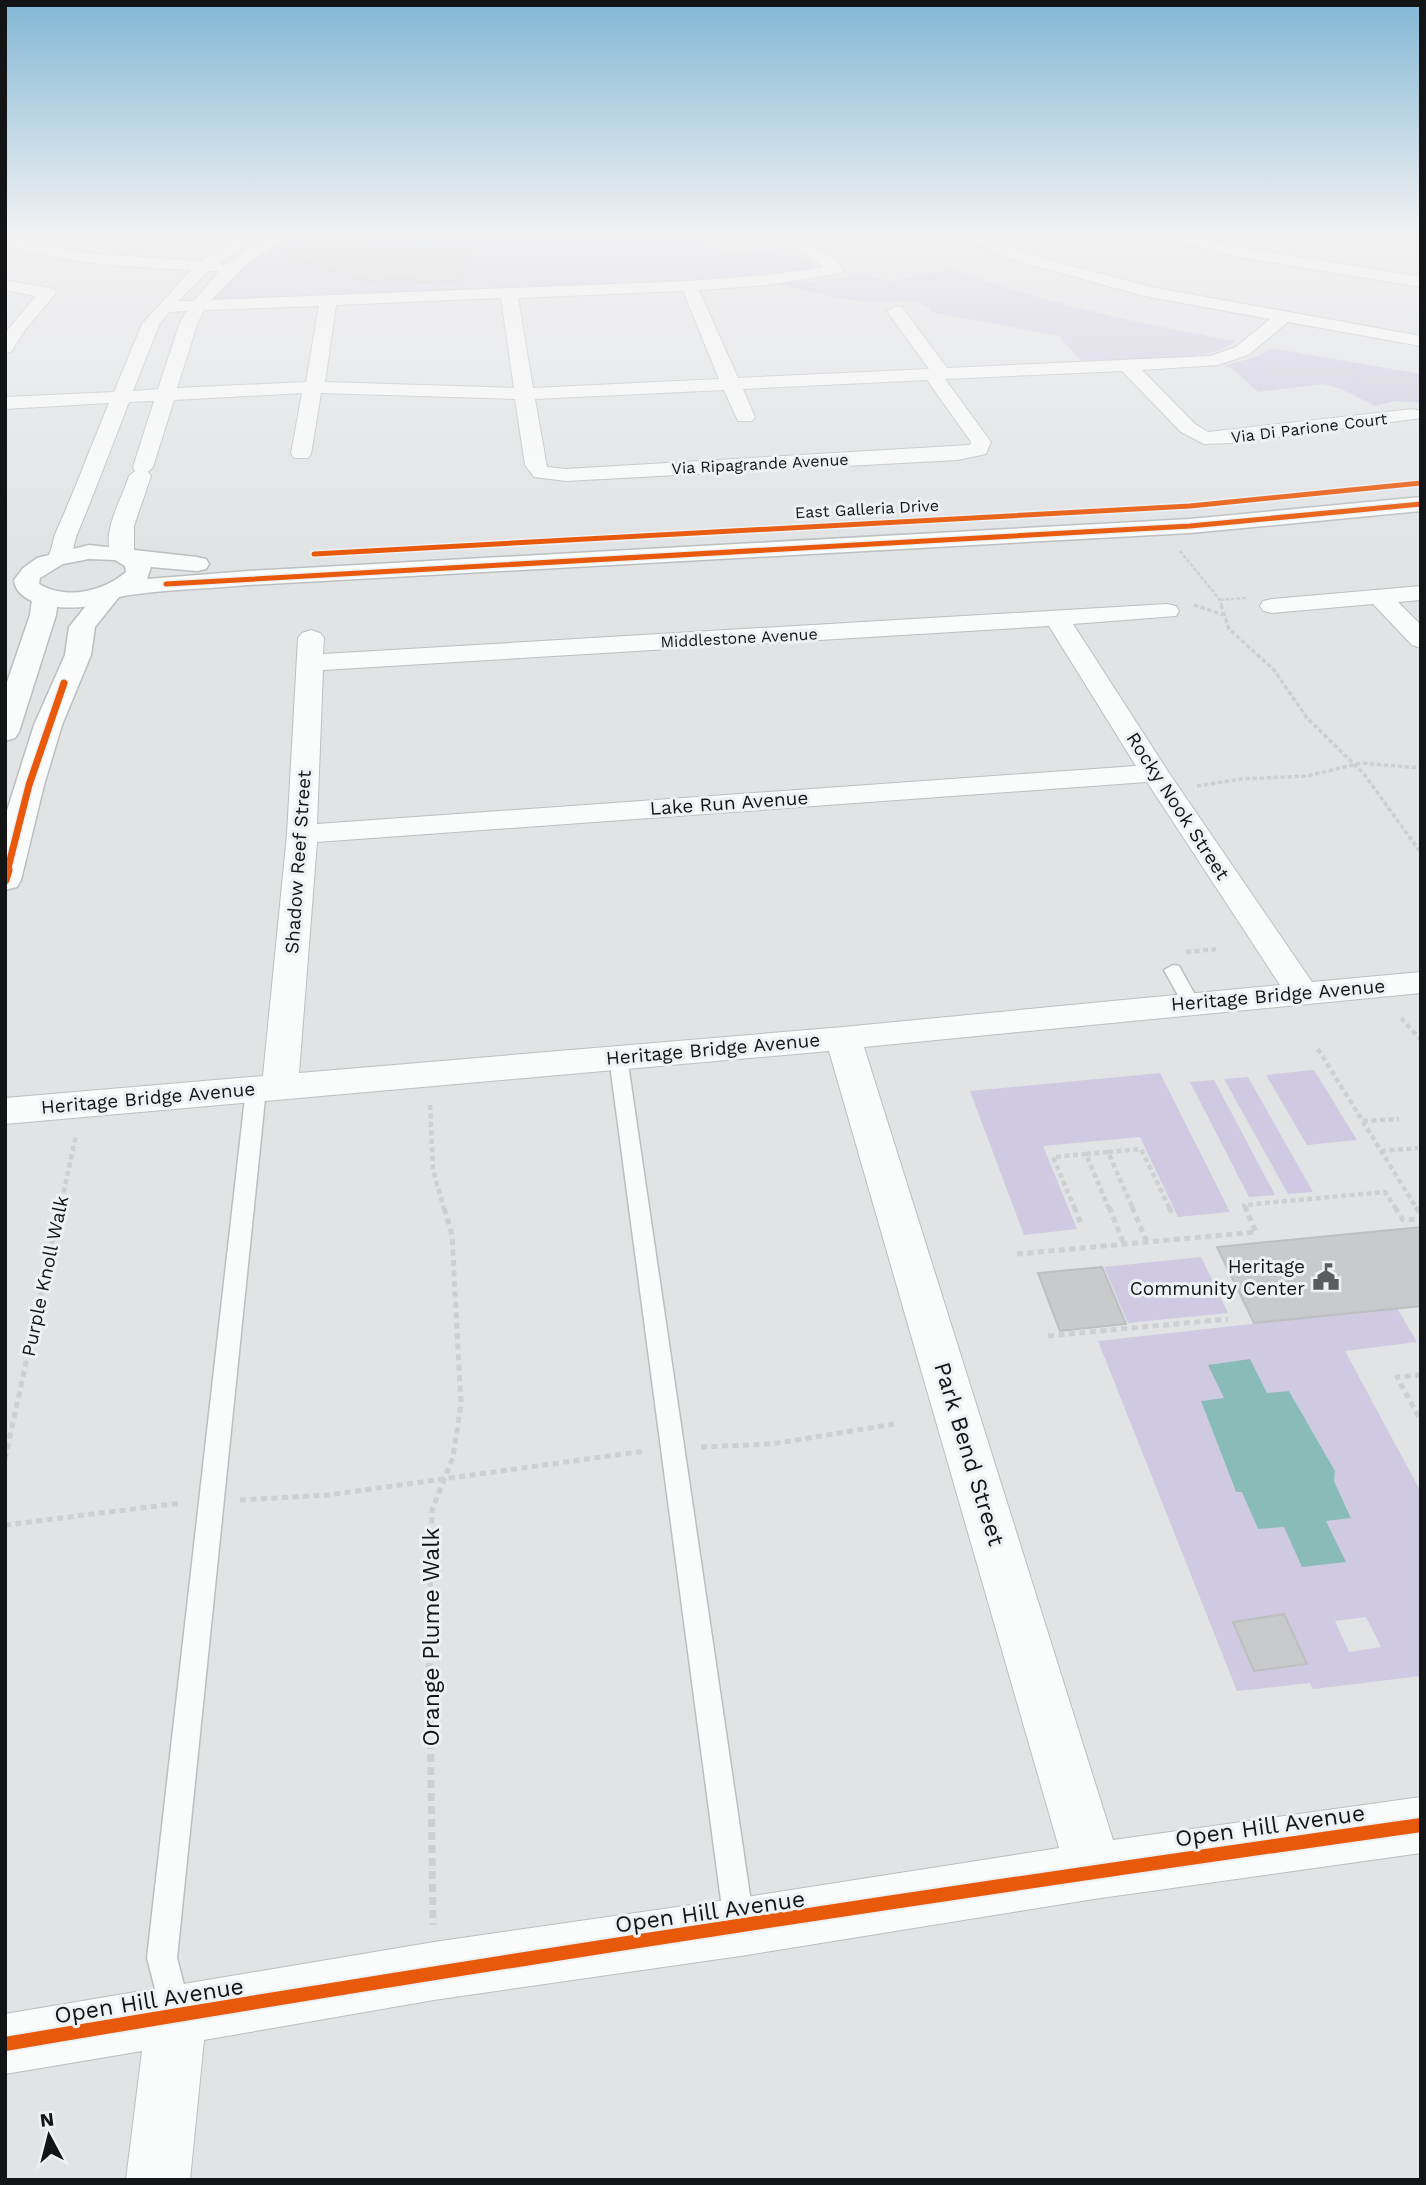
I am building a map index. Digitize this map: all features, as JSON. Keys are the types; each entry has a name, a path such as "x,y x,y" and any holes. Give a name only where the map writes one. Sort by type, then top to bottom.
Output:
{"main road":[{"name":"East Galleria Drive","path":"55,559 89,552 208,565 328,553 1190,506 1421,483"},
{"name":"East Galleria Drive","path":"41,595 64,599 83,598 115,590 248,578 1189,526 1421,504"},
{"path":"5,880 29,785 48,725 78,654 82,627 96,607 115,590 132,582 138,574 139,566 125,556"},
{"path":"5,566 55,559"},
{"path":"5,732 43,615 45,600 27,587 26,580 30,572 55,559"},
{"path":"5,593 41,595"}],"street":[{"path":"55,559 64,550 74,483 99,452 146,336"},
{"path":"125,556 119,544 149,472 164,395 184,336"},
{"path":"302,454 323,336"},
{"path":"516,336 525,394"},
{"path":"710,336 745,417"},
{"path":"912,336 937,374"},
{"path":"5,403 315,387 525,394 1212,361 1231,357 1259,336"},
{"path":"1391,336 1421,341"},
{"name":"Via Di Parione Court","path":"1127,365 1188,428 1204,438 1413,415"},
{"name":"Via Ripagrande Avenue","path":"525,394 523,399 535,465 541,472 608,472 957,454 979,450 981,442 937,374"},
{"path":"74,483 99,452"},
{"path":"1264,602 1380,598 1421,593"},
{"path":"1380,598 1421,640"},
{"name":"Middlestone Avenue","path":"311,650 1167,611"},
{"name":"Rocky Nook Street","path":"1058,618 1156,773 1302,992"},
{"name":"Shadow Reef Street","path":"268,1088 302,834 311,650"},
{"name":"Lake Run Avenue","path":"302,834 1156,773"},
{"name":"Heritage Bridge Avenue","path":"22,1109 843,1038 1190,1002 1421,982"},
{"name":"Park Bend Street","path":"843,1038 1094,1871"},
{"name":"Open Hill Avenue","path":"5,2044 434,1971 740,1927 1094,1871 1421,1825"},
{"path":"158,2180 176,2016"}],"lane":[{"path":"1173,971 1190,1002"},
{"path":"618,1058 740,1927"},
{"path":"176,2016 162,1958 268,1088"}],"path":[{"path":"1130,336 1152,342"},
{"path":"1254,364 1296,372 1343,372 1381,376 1401,380 1421,389"},
{"path":"1178,549 1220,600 1230,629 1274,670 1307,718 1355,764 1421,853"},
{"path":"1220,600 1264,602"},
{"path":"1192,786 1241,779 1307,776 1355,764 1421,768"},
{"path":"1401,1018 1421,1040"},
{"path":"1017,1255 1256,1232 1244,1205 1385,1192 1403,1220 1421,1217 1318,1049"},
{"path":"1363,1121 1399,1119"},
{"path":"1381,1151 1418,1148"},
{"path":"1082,1226 1054,1157 1141,1149 1173,1216"},
{"path":"1108,1152 1147,1242"},
{"path":"1086,1154 1124,1244"},
{"path":"1048,1336 1228,1319"},
{"path":"1421,1374 1397,1377 1421,1421"},
{"path":"700,1447 772,1444 894,1424"},
{"path":"236,1500 328,1495 650,1450"},
{"path":"5,1525 185,1503"}],"shaded area":[{"path":"1059,336 1210,336 1236,341 1205,354 1185,357 1082,362"},
{"path":"1271,348 1421,374 1421,403 1396,401 1375,406 1339,388 1323,384 1258,392 1232,368 1224,366 1259,356"},
{"path":"1314,1070 1357,1140 1307,1145 1266,1075"},
{"path":"1160,1073 1230,1212 1178,1217 1140,1137 1043,1146 1077,1229 1024,1235 970,1091"},
{"path":"1248,1077 1313,1192 1288,1194 1224,1079"},
{"path":"1214,1080 1275,1195 1249,1197 1190,1082"},
{"path":"1201,1257 1228,1313 1128,1323 1104,1267"},
{"path":"1397,1308 1417,1342 1345,1351 1421,1492 1421,1676 1313,1689 1310,1683 1237,1691 1098,1341","holes":["1289,1391 1335,1471 1334,1481 1351,1517 1258,1529 1242,1491 1236,1492 1201,1401","1366,1617 1381,1647 1349,1652 1335,1621"]}],"water":[{"path":"1250,1359 1267,1393 1289,1391 1335,1471 1334,1481 1351,1518 1326,1521 1346,1562 1302,1567 1284,1527 1258,1529 1242,1492 1236,1492 1201,1401 1224,1398 1208,1365"}],"building":[{"name":"Heritage Community Center","path":"1421,1227 1421,1306 1254,1323 1217,1247"},
{"path":"1102,1267 1126,1324 1060,1331 1038,1273"},
{"path":"1284,1614 1307,1664 1254,1671 1233,1622"}],"cycle path":[{"path":"314,554 1190,506 1421,483"},
{"path":"166,584 1190,526 1421,504"},
{"path":"5,880 29,785 64,683"},
{"path":"5,2044 434,1971 740,1927 1094,1871 1421,1825"}],"place":[{"name":"Heritage Community Center","path":"1326,1277"}]}
